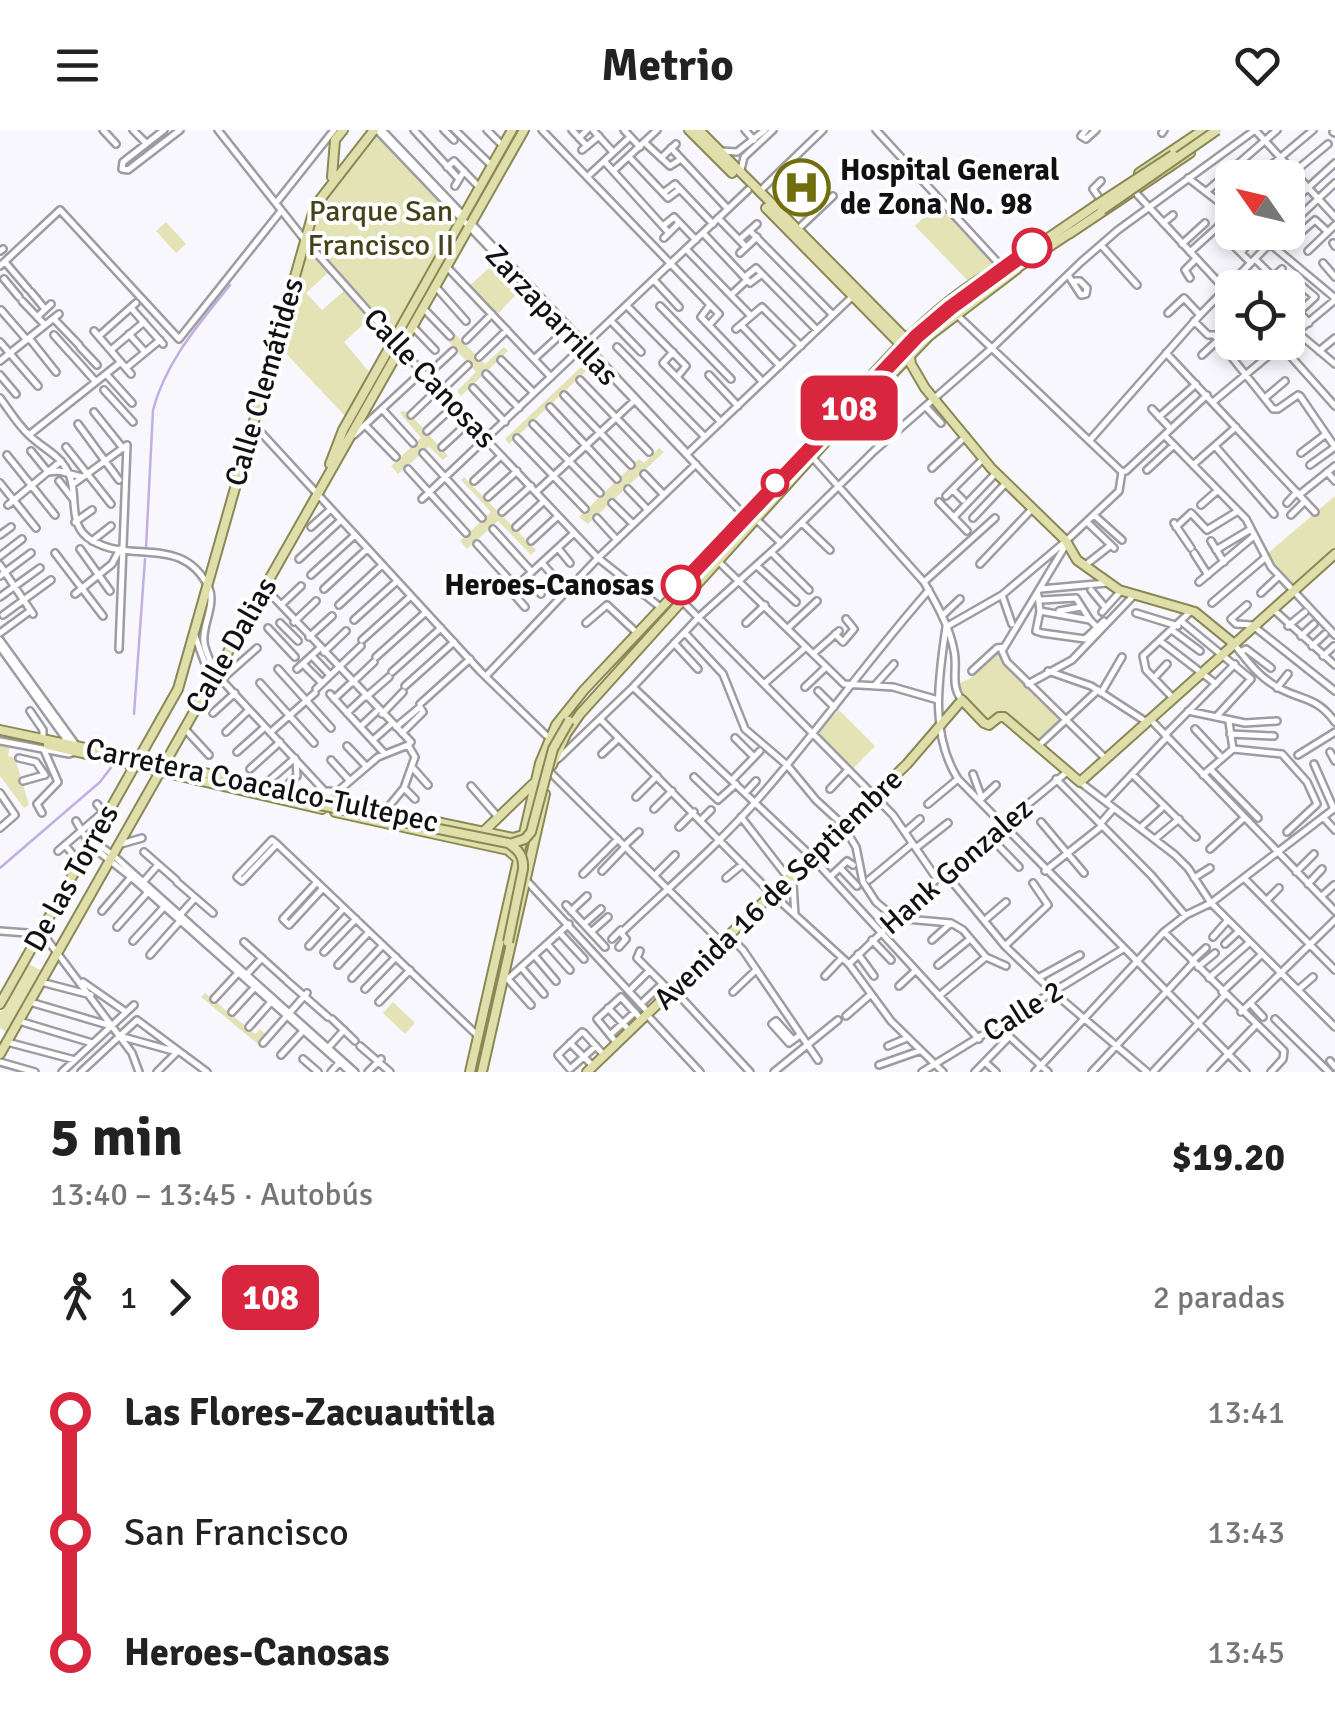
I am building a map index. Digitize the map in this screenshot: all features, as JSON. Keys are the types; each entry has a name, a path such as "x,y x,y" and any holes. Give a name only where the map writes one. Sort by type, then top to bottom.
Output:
{"main road":[{"name":"Calle Clemátides","path":"330,183 335,140 343,130"},
{"name":"Calle Clemátides","path":"208,586 315,206 377,130"},
{"path":"322,484 436,286 480,187 512,130"},
{"path":"322,484 343,430 393,339 524,130"},
{"path":"689,130 748,190 796,231 854,295"},
{"path":"699,130 772,211 904,343 917,376 935,400 996,474 1067,542 1078,560 1122,590 1191,611 1233,643"},
{"path":"482,1072 481,1040 536,780 547,737 565,713 921,326 1001,266 1015,265 1135,192 1203,144 1204,131"},
{"path":"813,458 828,435 908,350 952,311 1070,222 1204,131"},
{"path":"1069,234 1100,204 1204,131"},
{"path":"378,821 397,818 506,844 520,842 531,832 553,749 569,721 952,311"},
{"path":"921,326 920,334 929,336"},
{"path":"882,366 890,375"},
{"path":"805,448 828,435"},
{"name":"Calle Dalias","path":"0,1059 160,769 219,675 322,484"},
{"path":"962,700 984,723 989,725 999,716 1004,717 1080,782 1335,554"},
{"name":"De las Torres","path":"0,1004 178,689 208,586"},
{"path":"482,1072 553,772 572,724 611,678"},
{"name":"Avenida 16 de Septiembre","path":"590,1069 906,764 962,700"},
{"name":"Carretera Coacalco-Tultepec","path":"0,735 74,748"},
{"name":"Carretera Coacalco-Tultepec","path":"0,735 42,739 476,842 512,851 518,859"},
{"path":"476,842 479,831 536,780"},
{"name":"Carretera Coacalco-Tultepec","path":"226,783 387,808 397,818 513,838 524,834"},
{"path":"290,793 315,804 508,843 519,852 524,869 470,1072"}],"street":[{"path":"133,130 146,144"},
{"path":"163,130 123,162 122,169 128,170 180,130"},
{"name":"Calle Canosas","path":"218,130 304,239 424,374 598,558 660,608"},
{"path":"276,203 334,130"},
{"name":"Zarzaparrillas","path":"377,130 745,516"},
{"path":"414,130 457,183 464,171"},
{"path":"444,130 492,166"},
{"path":"488,130 503,146"},
{"path":"542,130 719,315 709,325"},
{"path":"572,130 584,148 599,136"},
{"path":"579,138 590,130 613,152"},
{"path":"624,130 671,167 680,159"},
{"path":"614,171 656,130"},
{"path":"745,130 754,140"},
{"path":"717,149 734,153 764,130"},
{"path":"743,178 742,159 773,130"},
{"path":"758,193 823,130"},
{"path":"876,130 1001,266"},
{"path":"1082,131 1084,140 1096,130"},
{"path":"818,1060 744,950 725,939 655,875 553,772 562,755 699,617 1101,245 1255,130 1281,160"},
{"path":"1207,191 1277,130"},
{"path":"1274,160 1314,130"},
{"path":"98,137 104,131 116,144"},
{"path":"1203,144 1204,131"},
{"path":"587,177 630,137"},
{"path":"1305,163 1328,144"},
{"path":"661,158 673,146 680,159 728,209"},
{"path":"628,157 663,193 674,183 746,247"},
{"path":"447,167 453,160 480,187"},
{"path":"604,161 663,226 666,235 679,223"},
{"path":"1308,252 1328,232 1334,216 1307,188 1335,163"},
{"path":"1188,178 1215,198"},
{"path":"1100,204 1093,189 1101,181"},
{"path":"1305,211 1335,182"},
{"path":"422,498 748,190"},
{"path":"1135,192 1215,279"},
{"path":"796,231 832,196"},
{"path":"37,316 48,306 2,264 60,210 178,339 282,211"},
{"path":"1163,223 1173,215"},
{"path":"663,226 672,217 696,240"},
{"path":"1305,228 1314,220 1328,232"},
{"path":"1182,244 1205,223"},
{"path":"740,240 757,224"},
{"path":"1190,252 1215,229"},
{"path":"750,230 833,315"},
{"path":"703,233 746,279"},
{"path":"740,253 758,238"},
{"path":"1101,245 1136,286"},
{"path":"686,249 751,316"},
{"path":"1237,250 1264,268"},
{"path":"1240,253 1243,250"},
{"path":"1244,270 1264,250"},
{"path":"1277,250 1335,299 1305,327"},
{"path":"1190,278 1185,270 1196,259"},
{"path":"1324,264 1335,277"},
{"path":"446,267 552,378"},
{"path":"731,296 755,268 817,330"},
{"path":"13,271 2,281 45,326"},
{"path":"1068,274 1075,282"},
{"path":"654,280 680,305 670,316"},
{"path":"436,286 466,321"},
{"path":"1305,288 1315,297 1305,306"},
{"path":"687,454 854,295"},
{"path":"669,297 658,308 732,377 721,388"},
{"path":"1168,313 1184,298 1200,315"},
{"path":"1090,440 1215,300"},
{"path":"29,435 106,374 126,368 162,342 134,305 96,334 126,368"},
{"path":"710,305 701,316 763,382"},
{"path":"628,306 686,367 677,377"},
{"path":"424,308 450,336"},
{"path":"780,366 739,327 764,308 800,346"},
{"path":"1,310 56,372"},
{"path":"952,311 1122,472"},
{"path":"466,340 492,314"},
{"path":"0,361 56,316 62,328 100,363 88,372"},
{"path":"1305,319 1309,323"},
{"path":"612,321 643,350 631,361"},
{"path":"1194,321 1215,338"},
{"path":"111,350 144,322"},
{"path":"413,326 435,350"},
{"path":"62,328 51,338 96,382"},
{"path":"478,356 507,330"},
{"path":"129,334 145,352"},
{"path":"534,359 557,338"},
{"path":"627,338 615,349 705,438"},
{"path":"1319,352 1335,338"},
{"path":"1305,339 1335,364"},
{"path":"0,342 38,386"},
{"path":"1202,355 1215,344"},
{"name":"Zarzaparrillas","path":"585,346 687,454"},
{"path":"348,440 453,351"},
{"path":"673,352 663,362 721,422"},
{"path":"1166,353 1315,512"},
{"path":"1327,360 1335,354"},
{"path":"501,360 535,394"},
{"path":"1234,360 1275,410 1298,394 1335,446 1310,465"},
{"path":"1213,402 1265,360"},
{"path":"1294,360 1335,406"},
{"path":"411,415 468,365"},
{"path":"718,367 707,377 738,406"},
{"path":"106,374 132,403"},
{"path":"486,374 519,408"},
{"path":"0,375 16,394"},
{"path":"580,380 649,452"},
{"path":"1264,398 1286,381"},
{"path":"113,382 101,392 132,422"},
{"path":"1159,417 1196,384"},
{"path":"473,388 504,422"},
{"path":"564,395 631,464"},
{"path":"870,417 894,396"},
{"path":"1122,472 1207,396"},
{"path":"0,398 29,435 61,462 70,476 76,522 92,541 122,550 173,554 192,567 208,586 211,598 204,638 219,675"},
{"path":"502,512 554,476 634,401"},
{"path":"427,431 454,406"},
{"path":"550,407 616,479"},
{"path":"861,407 888,439"},
{"path":"0,414 7,408"},
{"path":"926,408 941,423"},
{"path":"1152,408 1171,429"},
{"path":"382,410 413,443"},
{"path":"94,412 124,446 119,650"},
{"path":"252,422 353,537 547,737"},
{"path":"442,447 470,422"},
{"path":"78,424 119,480"},
{"path":"533,424 600,493"},
{"path":"365,425 396,457"},
{"path":"1193,465 1237,427"},
{"path":"1300,453 1326,434"},
{"path":"932,468 966,436"},
{"path":"1165,436 1236,508 1279,576 1335,635"},
{"path":"517,438 586,509"},
{"path":"1147,470 1174,445"},
{"path":"72,485 124,446"},
{"path":"1214,446 1274,514"},
{"path":"66,447 84,476 110,504"},
{"path":"31,451 48,472"},
{"path":"423,453 482,518"},
{"path":"7,455 55,515"},
{"path":"474,481 502,456"},
{"path":"813,458 929,590 955,652 955,687 962,700"},
{"path":"946,496 983,459"},
{"path":"11,502 61,462"},
{"path":"487,675 598,558 696,464"},
{"path":"1286,504 1335,466"},
{"path":"408,468 466,533"},
{"path":"488,497 517,471"},
{"path":"48,472 84,476"},
{"path":"946,627 1002,595 1067,542 1118,491 1122,472"},
{"path":"1328,472 1335,482"},
{"path":"644,474 663,495"},
{"path":"954,517 996,474"},
{"path":"59,482 73,499"},
{"path":"0,483 11,502 36,528"},
{"path":"973,518 1006,483"},
{"path":"628,489 648,510"},
{"path":"952,490 963,500"},
{"path":"1201,506 1218,490"},
{"path":"516,528 544,501"},
{"path":"1291,514 1305,501"},
{"path":"939,502 967,531"},
{"path":"612,503 633,524"},
{"path":"1208,575 1175,525 1190,513 1205,530 1236,508"},
{"path":"311,528 330,509"},
{"path":"980,564 1032,509"},
{"path":"76,522 92,510"},
{"path":"1094,515 1122,540"},
{"path":"531,541 558,516"},
{"path":"597,518 617,540"},
{"path":"924,582 995,518"},
{"path":"299,559 341,520"},
{"path":"757,520 781,543"},
{"path":"802,522 830,550"},
{"path":"1087,522 1112,547 1088,563"},
{"path":"92,541 111,526"},
{"path":"0,535 11,527"},
{"path":"493,529 541,594"},
{"path":"1216,550 1253,532"},
{"path":"1199,582 1253,532"},
{"path":"513,590 574,533"},
{"path":"311,575 353,537"},
{"path":"0,556 22,539"},
{"path":"1234,540 1240,548"},
{"path":"1210,541 1224,562"},
{"path":"1067,542 1040,594 1002,651 1028,684 1105,758"},
{"path":"477,544 525,607"},
{"path":"558,548 570,563"},
{"path":"80,549 110,591"},
{"path":"324,589 367,549"},
{"path":"75,594 112,564 122,550"},
{"path":"3,574 31,552"},
{"path":"772,552 809,590"},
{"path":"55,553 103,616"},
{"path":"1212,604 1266,557"},
{"path":"718,562 826,668 851,687 875,684 938,700"},
{"path":"542,563 556,578"},
{"path":"0,565 32,612 0,636 74,748"},
{"path":"339,605 381,566"},
{"path":"757,566 796,602"},
{"path":"0,597 40,568"},
{"path":"1261,593 1279,576"},
{"path":"3,615 51,580"},
{"path":"354,620 397,581"},
{"path":"1040,594 1110,583"},
{"path":"282,605 300,586"},
{"path":"264,587 282,605 303,638"},
{"path":"596,955 755,802 929,590"},
{"path":"1091,590 1104,610 1122,590"},
{"path":"1040,594 1072,596 1090,620"},
{"path":"1040,594 1036,630 1042,634 1081,640 1100,624 1040,611"},
{"path":"1028,684 1072,660 1135,594"},
{"path":"1002,595 1012,624"},
{"path":"238,752 290,716 411,596"},
{"path":"942,616 960,599"},
{"path":"294,622 316,601"},
{"path":"682,601 874,794 937,880"},
{"path":"788,628 817,601"},
{"path":"586,622 607,604 637,633"},
{"path":"1247,604 1230,618 1236,624 1252,625 1335,691"},
{"path":"746,623 765,606"},
{"path":"1056,612 1080,607"},
{"path":"1272,608 1335,665"},
{"path":"1172,697 1146,670 1143,656 1191,611"},
{"path":"385,754 332,696 426,612"},
{"path":"1288,626 1305,612"},
{"path":"1136,613 1178,626 1222,653 1251,679 1216,717"},
{"path":"288,614 270,630 295,657"},
{"path":"288,650 332,616"},
{"path":"813,654 837,632 844,642 853,634 854,629 846,619"},
{"path":"280,623 322,650 411,742 366,766 335,793 323,789"},
{"path":"1300,636 1314,624"},
{"path":"1178,626 1200,651"},
{"path":"946,627 938,676 939,724 948,762 958,779 1246,1072"},
{"path":"347,713 441,628"},
{"path":"317,689 300,666 346,631"},
{"path":"684,632 723,674 746,728 787,764 842,824 854,841 868,892 895,918 951,923 986,956 1006,966"},
{"path":"194,633 200,655 335,802"},
{"path":"1312,646 1325,634"},
{"path":"1160,640 1216,684"},
{"path":"360,727 454,642"},
{"path":"674,643 698,669"},
{"path":"1233,643 1277,688 1317,702 1335,722"},
{"path":"1323,656 1334,646"},
{"path":"0,647 74,748"},
{"path":"972,672 997,648 1004,647"},
{"path":"219,675 257,648"},
{"path":"764,684 806,648"},
{"path":"1240,652 1246,650 1271,668"},
{"path":"312,656 330,676"},
{"path":"1038,746 1100,692 1122,657"},
{"path":"420,704 470,660"},
{"path":"875,684 894,664"},
{"path":"1154,678 1167,664"},
{"path":"1106,802 1235,664"},
{"path":"806,687 826,668"},
{"path":"278,670 331,728"},
{"path":"1048,671 1100,692 1147,720 1335,912"},
{"path":"1277,688 1288,674"},
{"path":"260,683 314,742"},
{"path":"633,687 810,855 978,1038"},
{"path":"818,691 834,707"},
{"path":"213,713 235,693"},
{"path":"642,713 652,705"},
{"path":"372,740 417,707 423,710 402,733"},
{"path":"226,732 250,709"},
{"path":"30,711 42,728 42,739"},
{"path":"1188,712 1229,721 1277,721"},
{"path":"600,719 771,893 849,964 908,1038 943,1072"},
{"path":"1229,721 1233,749"},
{"path":"184,728 210,755"},
{"path":"686,737 695,729"},
{"path":"1196,729 1222,758"},
{"path":"1298,755 1335,732"},
{"path":"1230,734 1274,736"},
{"path":"0,735 44,750 69,754 74,748"},
{"path":"602,754 618,738"},
{"path":"734,738 754,757"},
{"path":"250,769 280,742"},
{"path":"387,808 404,788 412,767 414,753 408,745"},
{"path":"348,746 366,766"},
{"path":"1203,775 1233,749 1282,754 1308,782 1317,804 1286,832"},
{"path":"42,813 36,805 58,785 44,750"},
{"path":"694,777 718,800 760,751"},
{"path":"1330,752 1335,761"},
{"path":"19,758 36,762 45,775"},
{"path":"270,779 294,758"},
{"path":"274,790 294,782 298,770 294,758"},
{"path":"330,760 350,781"},
{"path":"1035,1072 1164,932 1211,902 1323,817 1334,804 1314,764"},
{"path":"412,767 428,784"},
{"path":"1210,769 1258,818"},
{"path":"830,790 848,770"},
{"name":"Hank Gonzalez","path":"849,964 937,880 1067,772"},
{"path":"23,781 53,773"},
{"path":"973,774 981,796 978,800"},
{"path":"1132,774 1196,838"},
{"path":"636,798 657,776"},
{"path":"928,804 958,779"},
{"path":"1056,780 1186,915"},
{"path":"745,792 756,781"},
{"path":"1080,782 1188,868 1211,902 1335,1027"},
{"path":"978,800 996,785"},
{"path":"471,786 498,818"},
{"path":"344,787 342,797 349,804"},
{"path":"404,788 415,799"},
{"path":"654,809 672,791"},
{"path":"0,793 15,815 0,828"},
{"path":"58,850 102,812 98,804"},
{"path":"1045,871 1101,825 1114,808"},
{"path":"701,820 711,810"},
{"path":"1140,828 1161,810"},
{"path":"679,827 694,812"},
{"path":"740,817 788,877 796,904 794,915"},
{"path":"1323,817 1334,828"},
{"path":"1210,849 1244,818"},
{"path":"905,832 920,819"},
{"path":"1154,839 1178,819"},
{"path":"76,821 90,842 112,857 352,1072"},
{"path":"1042,822 1084,873"},
{"path":"868,880 948,823"},
{"path":"602,870 638,832"},
{"path":"989,836 1019,867"},
{"path":"119,844 142,838"},
{"path":"582,874 618,838"},
{"path":"274,842 481,1040"},
{"path":"274,842 242,881 237,876 274,842"},
{"path":"65,845 75,857"},
{"path":"144,852 212,913"},
{"path":"655,875 675,854"},
{"path":"1296,872 1314,854"},
{"path":"112,857 179,918"},
{"path":"830,877 848,861 853,865"},
{"path":"142,884 158,864"},
{"path":"726,878 744,864"},
{"path":"840,868 857,886"},
{"path":"1194,878 1210,868"},
{"path":"1308,884 1322,869"},
{"path":"945,873 1038,978 1150,1072 1262,954"},
{"path":"102,911 131,877"},
{"path":"1244,878 1335,970"},
{"path":"526,880 596,955 643,1015"},
{"path":"317,882 283,919 289,925 323,888"},
{"path":"1006,946 1048,904 1033,883"},
{"path":"1321,897 1334,884"},
{"path":"1267,900 1279,888"},
{"path":"116,926 148,892"},
{"path":"587,896 568,908 604,947"},
{"path":"150,955 195,897"},
{"path":"1329,905 1335,899"},
{"path":"984,920 1006,902"},
{"path":"133,941 164,906"},
{"path":"309,946 344,908"},
{"path":"584,924 601,909"},
{"path":"591,932 608,917"},
{"path":"324,952 356,919"},
{"path":"1214,936 1229,920"},
{"path":"1240,1012 1335,920"},
{"path":"932,940 951,923"},
{"path":"531,1005 506,978 569,924"},
{"path":"1225,944 1239,930"},
{"path":"0,931 40,934 58,952 134,1056 139,1072"},
{"path":"338,965 369,932"},
{"path":"560,932 584,959"},
{"path":"619,947 626,940 620,932"},
{"path":"1164,932 1285,1055 1270,1072"},
{"path":"938,965 970,938"},
{"path":"872,940 891,960"},
{"path":"244,942 390,1072"},
{"path":"1208,978 1250,942"},
{"path":"547,944 570,970"},
{"path":"352,978 383,945"},
{"path":"1092,1072 1206,948"},
{"name":"Calle 2","path":"922,1072 1123,949"},
{"path":"640,951 637,958 750,1072"},
{"path":"1195,963 1215,953"},
{"path":"858,954 874,976"},
{"path":"1038,978 1080,954"},
{"path":"534,955 556,981"},
{"path":"939,996 986,956"},
{"path":"365,989 396,957"},
{"path":"214,999 262,958"},
{"path":"824,976 842,958"},
{"path":"521,967 544,994"},
{"path":"379,1002 410,970"},
{"path":"632,988 649,970"},
{"path":"733,992 756,970"},
{"path":"899,986 916,970"},
{"path":"243,975 352,1072"},
{"path":"1298,990 1313,977"},
{"path":"80,980 126,1012"},
{"path":"41,982 91,995"},
{"path":"232,1012 254,988"},
{"path":"644,1001 668,990"},
{"path":"263,1043 306,994"},
{"path":"846,1016 871,994"},
{"path":"643,1015 623,1024 612,1038 597,1019 621,997 643,1015 700,1072"},
{"path":"30,1002 111,1026"},
{"path":"248,1027 271,1002"},
{"path":"1250,1003 1263,1016"},
{"path":"62,1072 134,1004"},
{"path":"608,1008 631,1032"},
{"path":"1275,1019 1329,1072"},
{"path":"81,1072 137,1020 207,1072"},
{"path":"18,1021 92,1043"},
{"path":"774,1072 836,1021 840,1030"},
{"path":"998,1026 1048,1072"},
{"path":"1212,1072 1255,1026"},
{"path":"327,1049 345,1029"},
{"path":"282,1056 304,1031"},
{"path":"596,1046 570,1068 558,1055 582,1032 596,1046 602,1053"},
{"path":"1274,1044 1288,1032"},
{"path":"793,1040 800,1035"},
{"path":"120,1036 178,1051"},
{"path":"976,1072 1009,1037"},
{"path":"888,1046 908,1038"},
{"path":"7,1042 75,1060"},
{"path":"570,1043 590,1069"},
{"path":"880,1065 920,1050"},
{"path":"157,1072 178,1051"},
{"path":"0,1059 11,1072"},
{"path":"0,1059 35,1072"},
{"path":"304,1059 318,1072"},
{"path":"368,1072 379,1060"},
{"path":"331,1072 339,1062"},
{"path":"985,1062 996,1072"}],"green space":[{"name":"Parque San Francisco II","path":"377,131 460,215 394,331 309,241 326,196"},
{"path":"939,203 995,265 969,282 915,226"},
{"path":"166,222 186,244 176,253 156,231"},
{"path":"307,245 329,272 306,293 322,310 345,290 370,318 344,342 370,373 346,417 278,345"},
{"path":"497,261 522,288 497,315 469,286"},
{"path":"455,334 485,364 504,347 508,351 461,396 457,391 476,372 448,341"},
{"path":"582,366 586,371 509,444 505,439"},
{"path":"402,411 408,412 448,456 443,460 429,447 398,474 391,466 421,438"},
{"path":"659,448 664,452 588,524 579,517 639,459 644,463"},
{"path":"464,477 536,550 531,555 498,521 467,549 460,541 491,512 461,480"},
{"path":"1335,496 1335,549 1294,585 1267,554"},
{"path":"997,652 1062,720 1038,743 1003,715 989,723 959,690 958,684 969,679"},
{"path":"839,710 875,746 853,769 816,733"},
{"path":"0,744 10,746 8,756 15,758 29,805 24,808 0,776"},
{"path":"29,964 42,971 7,1032 0,1028 0,1013"},
{"path":"205,993 255,1034 260,1029 267,1035 259,1045 201,997"},
{"path":"393,1002 415,1023 405,1034 383,1013"}],"waterway":[{"path":"146,548 153,410 175,359 230,285"},
{"path":"134,714 145,559"},
{"path":"0,868 100,782 113,765"}],"bus line":[{"name":"108","path":"681,585 917,336 1032,248"}],"place":[{"name":"Hospital General de Zona No. 98","path":"801,187"},
{"name":"Heroes-Canosas","path":"681,585"}]}
